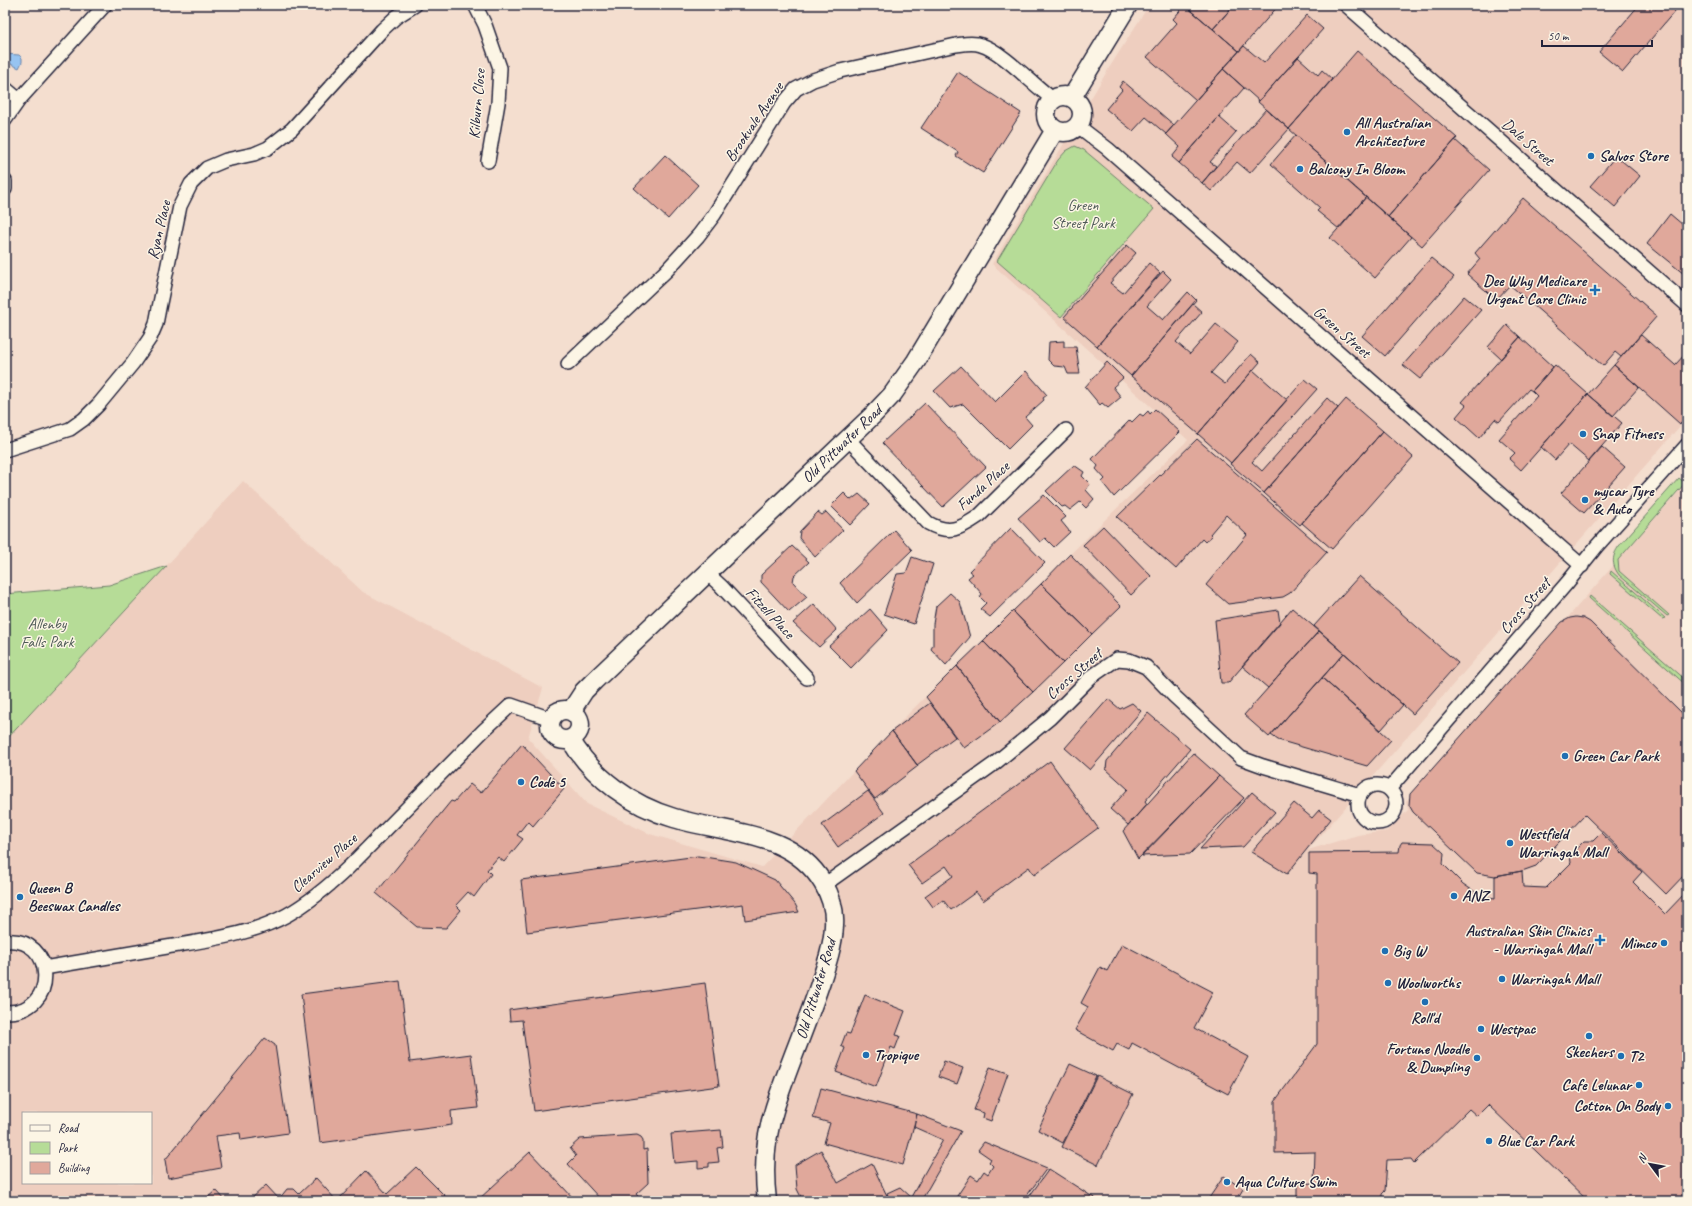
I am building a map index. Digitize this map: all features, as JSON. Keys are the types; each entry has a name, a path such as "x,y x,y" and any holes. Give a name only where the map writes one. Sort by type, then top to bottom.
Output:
{"street":[{"path":"5,120 19,100 105,5"},
{"name":"Ryan Place","path":"5,450 70,429 80,422 99,404 142,351 156,324 180,206 191,184 199,175 217,163 254,154 279,139 292,129 382,30 396,17 415,5"},
{"name":"Kilburn Close","path":"475,5 485,25 500,68 498,103 488,162"},
{"path":"1072,97 1128,5"},
{"name":"Dale Street","path":"1346,5 1687,305"},
{"name":"Brookvale Avenue","path":"568,364 666,271 698,236 714,215 784,103 796,89 804,84 840,71 971,43 979,44 995,52 1053,99"},
{"path":"5,88 19,100"},
{"path":"1060,96 1072,97 1078,102 1082,110 1082,118 1078,126 1067,132 1054,130 1048,123 1046,115 1047,106 1053,99 1060,96"},
{"name":"Green Street","path":"1078,126 1108,149 1582,566"},
{"name":"Old Pittwater Road","path":"571,711 584,691 594,681 848,439 892,394 916,361 1054,130"},
{"path":"5,181 5,189"},
{"name":"Funda Place","path":"848,439 928,523 939,529 954,530 979,516 1066,430"},
{"name":"Cross Street","path":"1389,789 1582,566 1596,547 1687,445"},
{"name":"Fitzell Place","path":"707,573 808,678"},
{"name":"Cross Street","path":"824,884 994,764 1050,718 1091,678 1116,659 1129,660 1146,667 1174,696 1241,758 1360,795"},
{"name":"Clearview Place","path":"44,968 213,939 249,930 287,915 322,891 349,867 483,730 511,705 551,719"},
{"path":"566,710 571,711 578,718 580,728 578,732 570,739 562,740 554,735 550,728 551,719 557,712 566,710"},
{"name":"Old Pittwater Road","path":"570,739 589,767 602,778 631,798 659,813 674,818 752,835 784,846 797,854 807,863 824,884 830,897 834,926 832,944 827,965 810,1015 775,1107 768,1136 765,1162 767,1201"},
{"path":"1378,785 1389,789 1396,802 1395,809 1388,819 1382,822 1369,821 1361,815 1358,809 1358,802 1360,795 1364,790 1378,785"},
{"path":"5,941 20,942 31,948 39,956 46,974 44,986 38,998 18,1012 5,1012"}],"shaded area":[{"path":"1149,5 1687,5 1687,418 1308,850 1358,835 1387,831 1408,810 1406,801 1687,482 1687,1201 111,1201 111,1199 109,1201 5,1201 5,741 243,481 363,592 543,688 528,738 587,804 650,834 762,867 911,711 1188,440 992,264 1109,68"}],"green space":[{"name":"Green Street Park","path":"1075,146 1084,150 1154,209 1061,317 997,261 1058,160 1066,151"},
{"path":"1679,478 1685,483 1618,560 1619,571 1669,615 1667,616 1619,575 1613,560 1619,546"},
{"name":"Allenby Falls Park","path":"167,566 5,741 5,594 109,585"},
{"path":"1611,571 1665,618 1662,619 1610,574"},
{"path":"1590,596 1687,681 1687,686 1589,598"}],"water":[{"path":"5,54 19,55 22,58 19,68 5,61"}],"building":[{"path":"1185,5 1239,51 1196,100 1147,57 1177,23 1173,19"},
{"path":"1188,5 1234,5 1213,29 1187,7"},
{"path":"1234,5 1279,5 1239,51 1213,29"},
{"path":"1639,5 1680,5 1623,72 1599,52"},
{"path":"1307,15 1323,29 1259,101 1223,69 1244,46 1264,63"},
{"path":"1357,51 1457,138 1388,217 1289,129"},
{"path":"1298,57 1318,75 1322,70 1332,79 1289,129 1258,102"},
{"path":"1223,69 1244,88 1179,163 1172,157 1180,147 1166,134"},
{"path":"958,72 1021,113 983,173 956,156 958,152 921,128"},
{"path":"1123,81 1174,125 1166,134 1146,117 1133,131 1106,109 1122,90 1119,87"},
{"path":"1266,109 1289,129 1250,173 1237,162 1211,191 1202,183"},
{"path":"1219,117 1236,132 1210,162 1216,166 1202,183 1179,163"},
{"path":"1296,135 1366,197 1339,229 1317,211 1320,208 1271,164"},
{"path":"1455,140 1489,170 1422,246 1388,217"},
{"path":"665,155 698,185 668,219 634,188"},
{"path":"1616,156 1640,176 1615,207 1590,186"},
{"path":"1366,197 1411,237 1375,278 1330,238"},
{"path":"1523,198 1657,316 1621,357 1615,352 1603,366 1510,285 1496,300 1467,274 1480,259 1475,253"},
{"path":"1670,214 1683,225 1687,219 1687,270 1684,274 1647,244"},
{"path":"1127,245 1136,253 1110,283 1123,293 1149,263 1160,273 1097,346 1064,317"},
{"path":"1431,258 1454,277 1385,356 1362,336"},
{"path":"1163,271 1171,279 1147,306 1163,320 1188,292 1196,300 1131,376 1097,346"},
{"path":"1464,296 1481,310 1420,379 1403,365"},
{"path":"1193,304 1202,312 1176,342 1190,354 1216,324 1238,342 1211,373 1225,384 1251,354 1260,362 1198,434 1131,376"},
{"path":"1507,325 1520,337 1501,359 1488,347"},
{"path":"1641,335 1675,365 1687,352 1687,416 1680,424 1614,365"},
{"path":"1520,337 1553,367 1532,391 1529,389 1499,422 1495,419 1479,438 1456,417 1466,405 1462,402"},
{"path":"1064,341 1064,347 1076,347 1080,374 1068,374 1065,367 1054,366 1048,360 1049,342"},
{"path":"1107,362 1123,378 1113,387 1121,397 1108,408 1102,403 1100,405 1085,387"},
{"path":"1555,365 1588,394 1521,470 1509,459 1515,453 1499,439 1537,396 1532,391"},
{"path":"1614,365 1639,387 1613,416 1588,394"},
{"path":"961,366 995,402 1026,371 1047,395 1043,398 1044,400 1025,417 1032,425 1008,449 963,404 950,408 934,391"},
{"path":"1253,370 1287,400 1231,463 1198,434"},
{"path":"1305,379 1317,389 1252,462 1262,471 1327,398 1338,408 1264,493 1230,464"},
{"name":"Snap Fitness","path":"1588,394 1622,423 1589,461 1569,444 1555,460 1541,447"},
{"path":"1346,399 1383,431 1300,525 1264,493"},
{"path":"925,403 986,467 943,507 882,443"},
{"path":"1155,409 1180,432 1114,497 1102,482 1105,479 1096,469 1098,466 1092,459 1130,420 1132,422 1140,414 1143,416 1148,411 1150,414"},
{"path":"1383,431 1413,457 1332,549 1302,523"},
{"path":"1197,439 1327,552 1290,593 1283,597 1228,604 1206,585 1247,535 1226,515 1210,534 1212,536 1205,542 1202,539 1176,569 1117,517"},
{"path":"1602,447 1625,467 1584,513 1561,493"},
{"path":"1074,465 1084,472 1082,476 1090,484 1086,490 1094,499 1086,508 1080,502 1070,510 1065,506 1062,507 1046,491"},
{"path":"844,493 851,500 859,494 870,504 850,525 831,506"},
{"path":"1044,495 1066,517 1061,521 1070,532 1054,547 1045,538 1040,542 1018,518"},
{"path":"818,512 822,515 826,512 843,530 815,557 799,538 800,531"},
{"path":"1103,526 1151,576 1131,595 1083,545"},
{"path":"1011,528 1045,563 990,617 980,609 986,603 980,597 982,594 968,578 973,574 969,571"},
{"path":"894,530 912,550 857,603 840,583"},
{"path":"792,546 809,562 794,576 793,582 807,597 789,612 761,582 761,575"},
{"path":"1070,554 1121,606 1092,634 1041,584"},
{"path":"912,557 933,564 914,624 884,614 897,574 906,573"},
{"path":"1359,576 1458,663 1413,714 1314,626"},
{"path":"1041,584 1092,634 1063,663 1013,611"},
{"path":"950,593 960,602 970,637 946,665 931,649 933,645 933,624 936,606"},
{"path":"814,604 837,630 819,647 793,623"},
{"path":"1292,608 1319,631 1268,688 1242,666"},
{"path":"870,609 888,630 851,668 829,646"},
{"path":"1278,610 1280,623 1228,683 1221,683 1215,620"},
{"path":"1013,611 1063,663 1033,692 983,641"},
{"name":"Green Car Park","path":"1576,617 1583,618 1590,622 1687,718 1687,872 1666,894 1585,815 1536,866 1522,871 1495,876 1477,873 1413,812 1409,805 1410,794 1562,622"},
{"path":"1319,631 1344,653 1269,737 1244,715"},
{"path":"983,641 1033,692 1000,722 957,666"},
{"path":"1344,653 1403,705 1381,730 1322,678"},
{"path":"957,666 1000,722 964,748 926,697"},
{"path":"1322,678 1391,740 1367,766 1278,740 1271,735"},
{"path":"1108,699 1120,709 1132,703 1141,711 1090,770 1065,748"},
{"path":"930,703 955,737 917,765 892,731"},
{"path":"1148,713 1190,749 1145,801 1147,804 1128,825 1110,809 1128,789 1106,769 1107,761"},
{"path":"892,731 918,766 875,799 854,771"},
{"path":"522,744 564,789 533,826 528,821 517,835 523,839 504,862 498,857 487,870 491,874 474,897 468,892 456,905 461,910 446,928 417,927 376,893 451,801 454,802 470,784 481,793"},
{"path":"1193,753 1219,776 1138,859 1123,831"},
{"path":"1050,761 1098,828 1034,875 1029,867 983,901 976,892 951,910 943,900 933,907 925,896 953,876 946,866 922,883 908,865"},
{"path":"1219,776 1244,798 1190,854 1142,856"},
{"path":"868,791 884,813 838,847 822,825"},
{"path":"1252,792 1275,812 1243,847 1200,849"},
{"path":"1294,803 1312,818 1319,810 1331,819 1287,874 1251,852"},
{"name":"Warringah Mall","path":"1601,833 1642,872 1633,882 1665,914 1687,891 1687,1201 1588,1201 1488,1105 1477,1116 1469,1109 1414,1163 1411,1159 1387,1160 1385,1191 1382,1194 1382,1201 1297,1201 1297,1184 1314,1183 1315,1152 1275,1153 1275,1101 1317,1044 1317,874 1309,873 1309,853 1399,852 1402,842 1433,843 1444,853 1443,864 1463,884 1481,896 1495,898 1495,876 1522,871 1523,887 1546,888 1571,863 1570,855 1584,841 1593,841"},
{"path":"698,856 736,862 775,880 795,904 799,912 745,920 743,904 527,932 521,880"},
{"path":"1122,944 1213,992 1194,1028 1248,1057 1228,1094 1132,1043 1129,1050 1117,1044 1113,1051 1075,1030 1088,1007 1081,1003 1100,967 1107,971"},
{"path":"400,981 410,1062 471,1054 478,1108 451,1111 452,1125 320,1143 301,994"},
{"path":"705,983 719,1086 534,1111 522,1020 510,1021 509,1010"},
{"path":"865,995 905,1011 896,1035 900,1036 895,1049 891,1047 876,1087 836,1072 845,1048 841,1046 846,1033 850,1034"},
{"path":"265,1038 275,1045 288,1133 241,1140 240,1133 216,1136 221,1168 168,1178 165,1160"},
{"path":"944,1061 963,1068 957,1084 938,1077"},
{"path":"1070,1064 1096,1076 1063,1143 1038,1130"},
{"path":"990,1067 1008,1073 991,1121 983,1118 984,1113 974,1110"},
{"path":"1097,1076 1133,1094 1098,1165 1062,1147"},
{"path":"821,1088 917,1114 903,1165 824,1143 830,1123 813,1118"},
{"path":"917,1114 961,1131 921,1201 890,1201 887,1193 900,1187 911,1197 943,1140 914,1127"},
{"path":"721,1130 723,1147 717,1148 719,1162 709,1163 709,1167 698,1168 698,1161 674,1163 671,1134"},
{"path":"637,1135 643,1140 643,1150 647,1149 648,1183 636,1194 642,1201 602,1201 568,1164 576,1156 570,1148 580,1139"},
{"path":"984,1142 1047,1168 1023,1201 957,1201 955,1199 971,1175 978,1180 984,1171 988,1174 993,1166 989,1162 991,1159 978,1150"},
{"path":"821,1150 838,1183 872,1164 889,1200 803,1201 797,1189 795,1165"},
{"path":"530,1152 576,1201 478,1200"},
{"path":"416,1167 450,1201 337,1201 366,1171 387,1194"},
{"path":"1049,1169 1099,1201 1026,1201"},
{"name":"Aqua Culture Swim","path":"1224,1176 1243,1189 1236,1201 1207,1201"},
{"path":"316,1178 337,1201 249,1201 266,1185 279,1199 287,1189 294,1189 299,1194"},
{"path":"216,1190 226,1201 204,1201"}],"place":[{"name":"All Australian Architecture","path":"1347,132"},
{"name":"Salvos Store","path":"1591,156"},
{"name":"Balcony In Bloom","path":"1300,169"},
{"name":"Dee Why Medicare Urgent Care Clinic","path":"1595,290"},
{"name":"Snap Fitness","path":"1583,434"},
{"name":"mycar Tyre & Auto","path":"1585,500"},
{"name":"Green Car Park","path":"1565,756"},
{"name":"Code 5","path":"521,782"},
{"name":"Westfield Warringah Mall","path":"1510,843"},
{"name":"ANZ","path":"1454,896"},
{"name":"Queen B Beeswax Candles","path":"20,897"},
{"name":"Australian Skin Clinics - Warringah Mall","path":"1600,940"},
{"name":"Mimco","path":"1664,943"},
{"name":"Big W","path":"1385,951"},
{"name":"Warringah Mall","path":"1502,979"},
{"name":"Woolworths","path":"1388,983"},
{"name":"Roll'd","path":"1425,1002"},
{"name":"Westpac","path":"1481,1029"},
{"name":"Skechers","path":"1589,1036"},
{"name":"Tropique","path":"866,1055"},
{"name":"T2","path":"1621,1056"},
{"name":"Fortune Noodle & Dumpling","path":"1477,1058"},
{"name":"Cafe Lelunar","path":"1639,1085"},
{"name":"Cotton On Body","path":"1668,1106"},
{"name":"Blue Car Park","path":"1489,1141"},
{"name":"Aqua Culture Swim","path":"1227,1182"}]}
